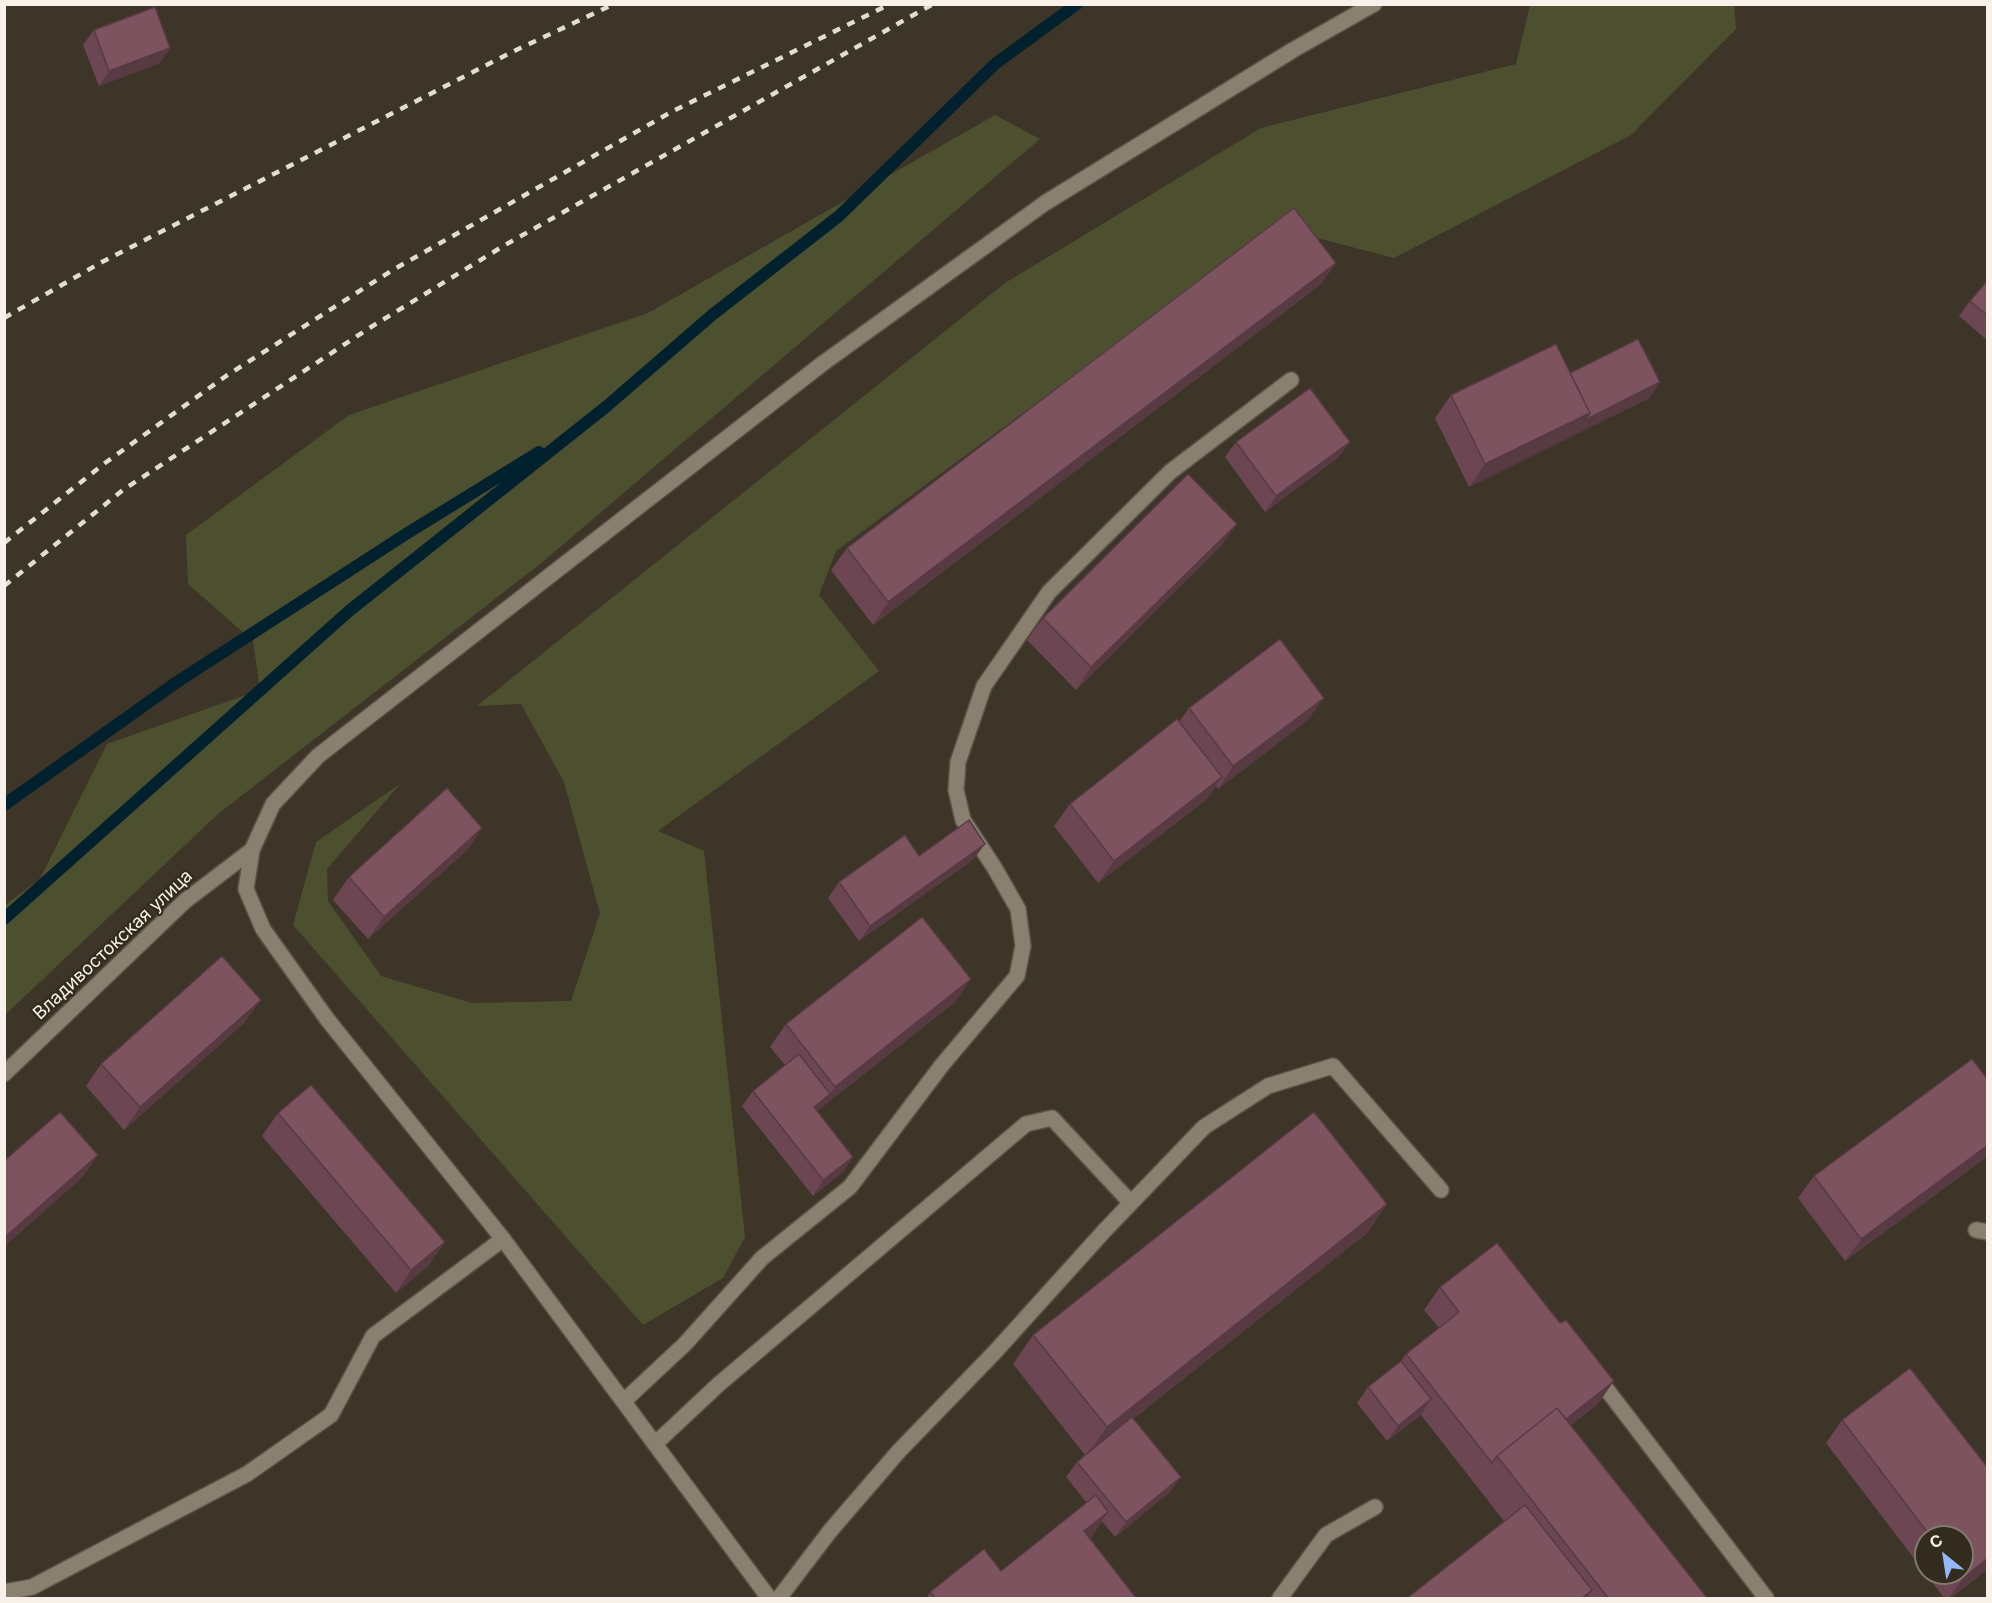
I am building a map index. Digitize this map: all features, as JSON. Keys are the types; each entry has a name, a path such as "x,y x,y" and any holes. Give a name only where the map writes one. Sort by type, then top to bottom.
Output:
{"street":[{"path":"769,1599 656,1443 503,1239 327,1019 263,929 246,889 252,850 273,804 318,756 822,364 1045,203 1293,50 1374,4"},
{"path":"624,1401 685,1344 762,1258 850,1187 942,1065 1017,976 1023,946 1018,909 963,820 956,790 958,762 984,686 1049,592 1170,472 1290,380"},
{"name":"Владивостокская улица","path":"4,1074 185,901 252,850"},
{"path":"779,1599 830,1531 899,1451 994,1353 1131,1203 1204,1127 1268,1086 1333,1066 1441,1190"},
{"path":"656,1443 719,1384 1026,1124 1052,1118 1131,1203"},
{"path":"4,1592 32,1587 246,1474 331,1415 373,1336 503,1239"},
{"path":"1585,1360 1766,1599"},
{"path":"1280,1599 1326,1535 1375,1507"}],"green space":[{"path":"1530,5 1734,5 1736,29 1631,135 1394,258 1275,227 836,551 819,595 879,671 658,831 704,851 745,1237 723,1278 643,1325 293,925 316,842 400,784 327,869 328,901 381,976 472,1003 571,1001 600,913 564,782 521,704 477,706 1005,283 1261,128 1516,64"},
{"path":"995,115 1040,139 540,564 218,814 5,1015 5,905 40,879 107,744 260,690 253,641 188,584 186,535 349,415 648,313"}],"building":[{"path":"155,7 170,48 109,71 94,30"},
{"path":"1294,208 1336,263 888,602 847,548"},
{"path":"1988,280 1988,316 1970,301"},
{"path":"1638,339 1660,382 1585,420 1590,413 1570,373"},
{"path":"1556,344 1590,413 1485,464 1451,395"},
{"path":"1310,388 1350,442 1276,496 1236,442"},
{"path":"1188,474 1237,524 1091,667 1043,618"},
{"path":"1280,639 1324,698 1233,766 1189,708"},
{"path":"1177,719 1222,777 1114,861 1070,804"},
{"path":"447,788 482,828 384,917 349,877"},
{"path":"969,820 985,844 870,926 839,882 905,835 919,856"},
{"path":"922,917 971,979 835,1087 786,1024"},
{"path":"222,956 261,1000 140,1107 101,1064"},
{"path":"799,1054 830,1094 814,1107 853,1157 823,1180 753,1091"},
{"path":"1972,1059 1988,1080 1988,1145 1861,1239 1814,1176"},
{"path":"311,1085 445,1242 411,1270 278,1113"},
{"path":"60,1112 98,1155 4,1238 4,1161"},
{"path":"1314,1112 1387,1204 1107,1427 1033,1335"},
{"path":"1497,1243 1560,1323 1566,1320 1614,1381 1566,1419 1557,1408 1497,1456 1492,1463 1406,1354 1459,1312 1440,1287"},
{"path":"1401,1361 1431,1399 1398,1426 1368,1387"},
{"path":"1910,1368 1988,1468 1988,1558 1974,1569 1974,1525 1922,1525 1842,1420"},
{"path":"1557,1408 1708,1599 1609,1599 1497,1456"},
{"path":"1132,1417 1181,1477 1126,1522 1077,1462"},
{"path":"1096,1495 1108,1512 1084,1531 1137,1599 936,1599 930,1592 984,1549 1001,1571"},
{"path":"1525,1505 1592,1590 1581,1599 1406,1599"}],"waterway":[{"path":"4,919 349,611 607,406 712,315 839,216 995,64 1077,4"},
{"path":"4,805 177,682 406,534 539,452"}],"railway":[{"path":"4,318 102,262 512,52 614,4"},
{"path":"4,543 105,463 226,376 391,271 673,111 890,4"},
{"path":"4,586 123,490 371,327 505,245 933,4"}]}
